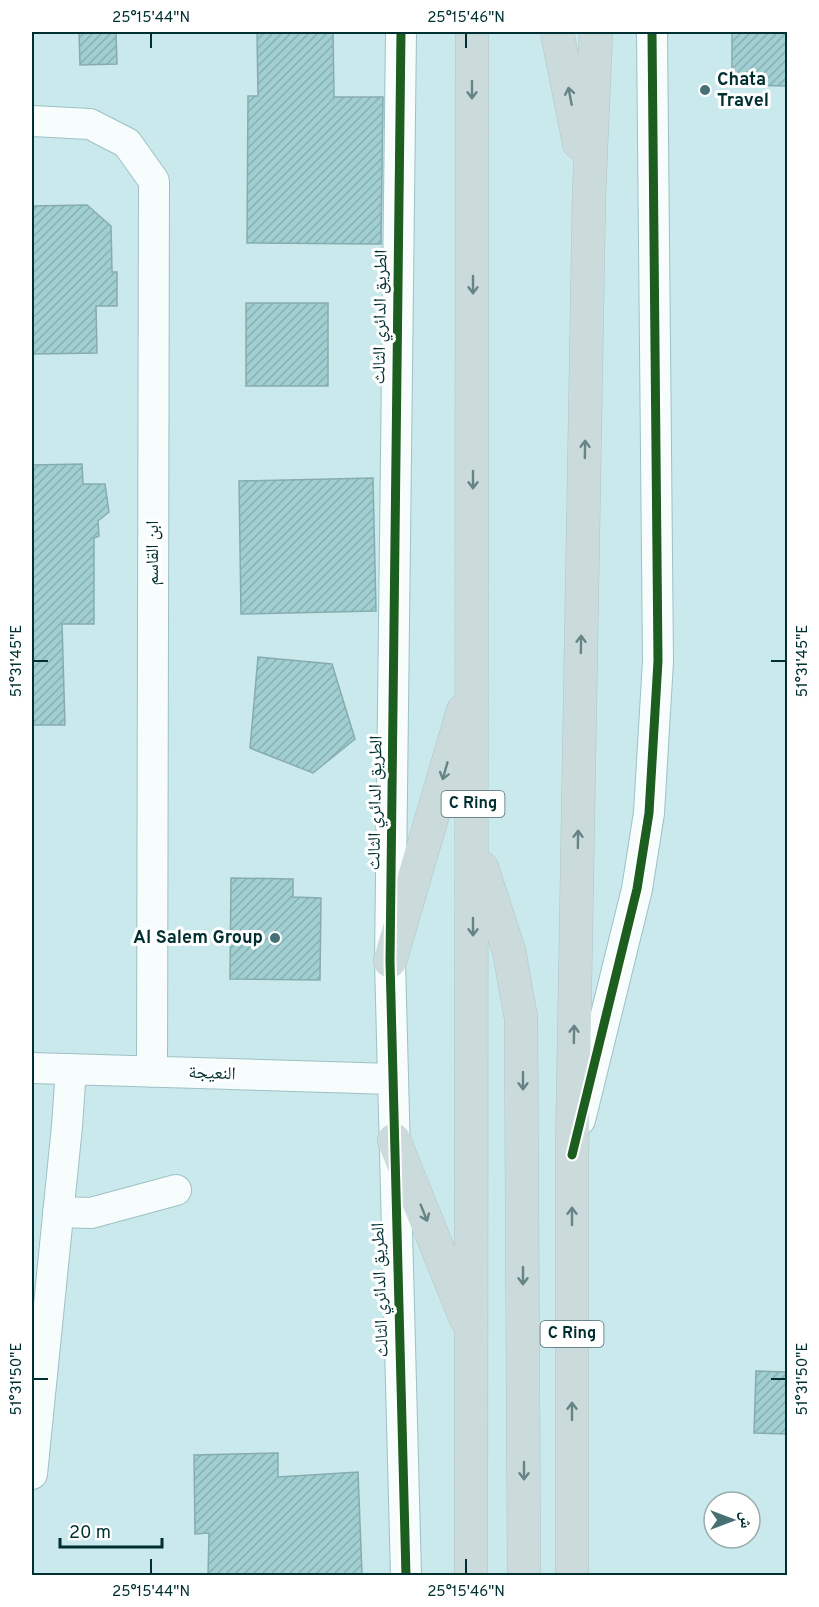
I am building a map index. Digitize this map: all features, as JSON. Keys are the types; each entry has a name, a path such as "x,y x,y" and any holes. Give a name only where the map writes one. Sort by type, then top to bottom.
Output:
{"highway":[{"name":"C Ring","path":"471,1575 472,32"},
{"path":"557,32 589,195"},
{"name":"C Ring","path":"572,1575 572,1155 589,195 596,32"},
{"path":"390,961 473,674"},
{"path":"473,841 509,951 521,1018 524,1575"},
{"path":"394,1140 472,1334"},
{"path":"572,1512 592,1575"}],"street":[{"name":"الطريق الدائري الثالث","path":"401,32 390,961 406,1575"},
{"path":"572,1155 637,889 651,794 658,661 659,571 652,32"},
{"name":"ابن القاسم","path":"32,121 90,124 127,143 154,181 152,1072"},
{"name":"النعيجة","path":"32,1068 392,1079"},
{"path":"32,1474 71,1069"},
{"path":"58,1212 91,1212 176,1190"}],"building":[{"path":"79,32 116,32 117,64 80,65"},
{"path":"257,32 333,32 334,97 383,97 381,244 247,243 248,96 258,96"},
{"path":"732,32 788,32 788,86 732,85"},
{"path":"87,205 111,226 112,272 117,272 117,306 96,306 97,353 32,354 32,206"},
{"path":"246,303 328,303 328,386 246,386"},
{"path":"82,464 83,484 105,484 109,512 98,521 99,536 94,538 94,624 62,624 65,725 32,725 32,465"},
{"path":"373,478 376,611 241,614 239,481"},
{"path":"258,657 332,664 355,739 313,773 250,748"},
{"name":"Al Salem Group","path":"231,878 293,879 293,897 321,898 320,980 230,979"},
{"path":"756,1371 788,1372 788,1434 754,1433"},
{"path":"278,1453 278,1477 358,1472 362,1575 208,1575 209,1533 195,1534 194,1455"}],"cycle path":[{"path":"401,32 390,961 406,1576"},
{"path":"572,1155 637,889 649,813 658,661 652,32"}],"place":[{"name":"Chata Travel","path":"705,90"},
{"name":"Al Salem Group","path":"275,938"}]}
